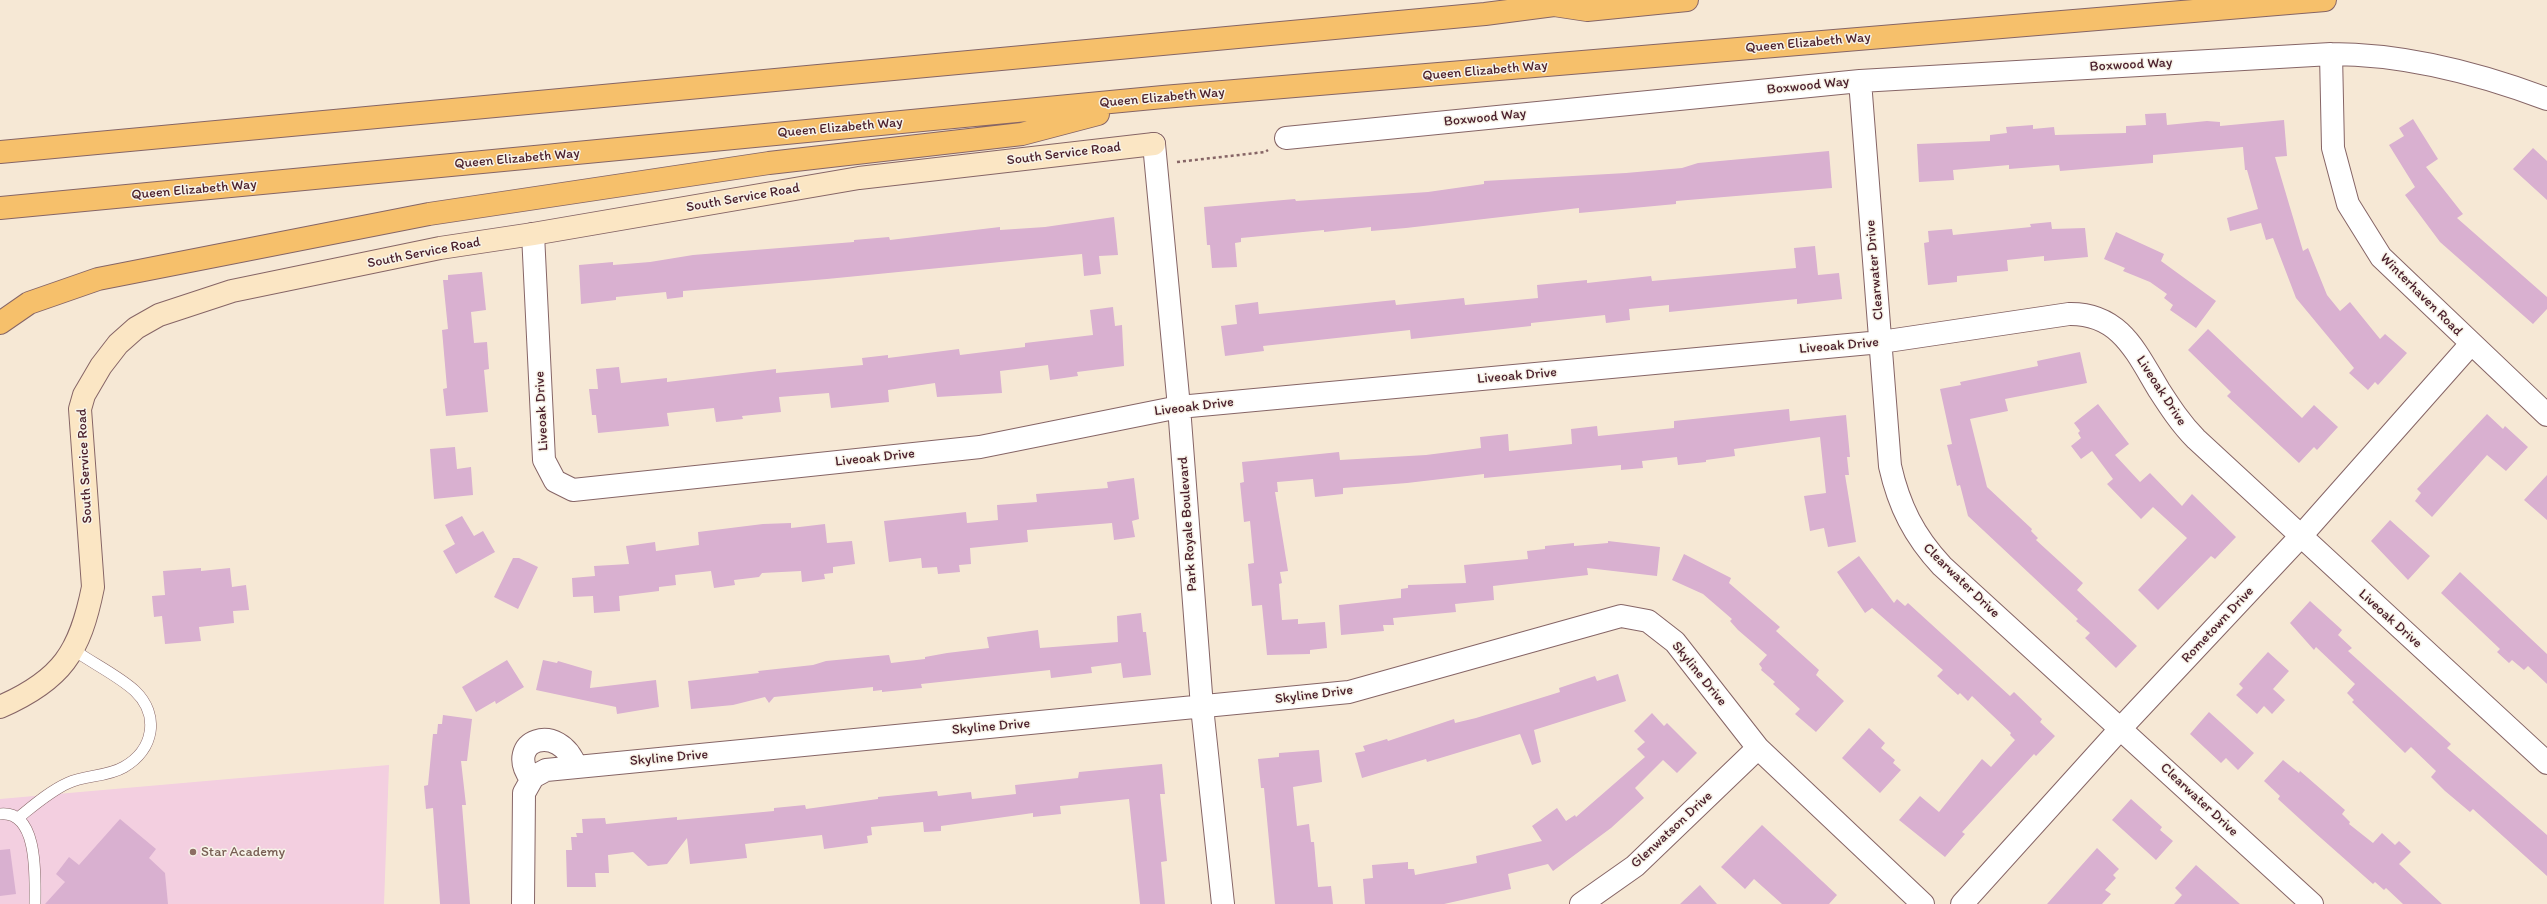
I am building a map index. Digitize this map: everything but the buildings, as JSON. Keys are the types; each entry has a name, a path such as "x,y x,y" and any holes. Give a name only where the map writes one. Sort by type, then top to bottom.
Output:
{"highway":[{"path":"1516,0 1587,10 1687,0"},
{"name":"Queen Elizabeth Way","path":"0,208 1163,97 2325,0"},
{"path":"0,152 1477,15 1554,5"},
{"path":"0,323 29,303 98,279 429,214 769,163 1022,134 1163,97"}],"main road":[{"name":"South Service Road","path":"0,707 24,696 51,677 74,650 87,616 93,587 80,409 84,395 101,366 118,344 136,328 159,315 232,292 440,248 533,234 859,178 1154,144"}],"street":[{"name":"Boxwood Way","path":"1286,138 1860,81 2331,54 2364,54 2421,63 2486,77 2547,98"},
{"name":"Winterhaven Road","path":"2331,54 2333,148 2348,204 2381,257 2470,345 2547,415"},
{"name":"Clearwater Drive","path":"1860,81 1890,466 1896,491 1913,531 1942,566 2312,904"},
{"name":"Park Royale Boulevard","path":"1154,144 1179,407 1202,707 1223,904"},
{"name":"Liveoak Drive","path":"533,234 544,460 554,481 573,490 980,447 1179,407 1881,342 2069,314 2086,313 2104,321 2128,340 2185,428 2300,537 2547,763"},
{"name":"Rometown Drive","path":"1962,904 2121,728 2300,537 2470,345"},
{"name":"Skyline Drive","path":"530,780 546,770 1349,692 1621,616 1648,621 1675,642 1758,748 1923,904"},
{"path":"523,904 523,798 530,780 524,766 523,757 529,746 540,739 558,743 572,758 576,767"},
{"name":"Glenwatson Drive","path":"1581,904 1635,866 1758,748"}],"lane":[{"path":"18,818 68,783 124,767 143,751 151,733 151,717 144,703 134,691 74,650"},
{"path":"0,814 18,818 28,828 32,846 35,904"}],"path":[{"path":"1157,166 1265,152 1286,138"}],"shaded area":[{"name":"Star Academy","path":"389,765 384,904 0,904 0,799"}],"place":[{"name":"Star Academy","path":"193,852"}]}
